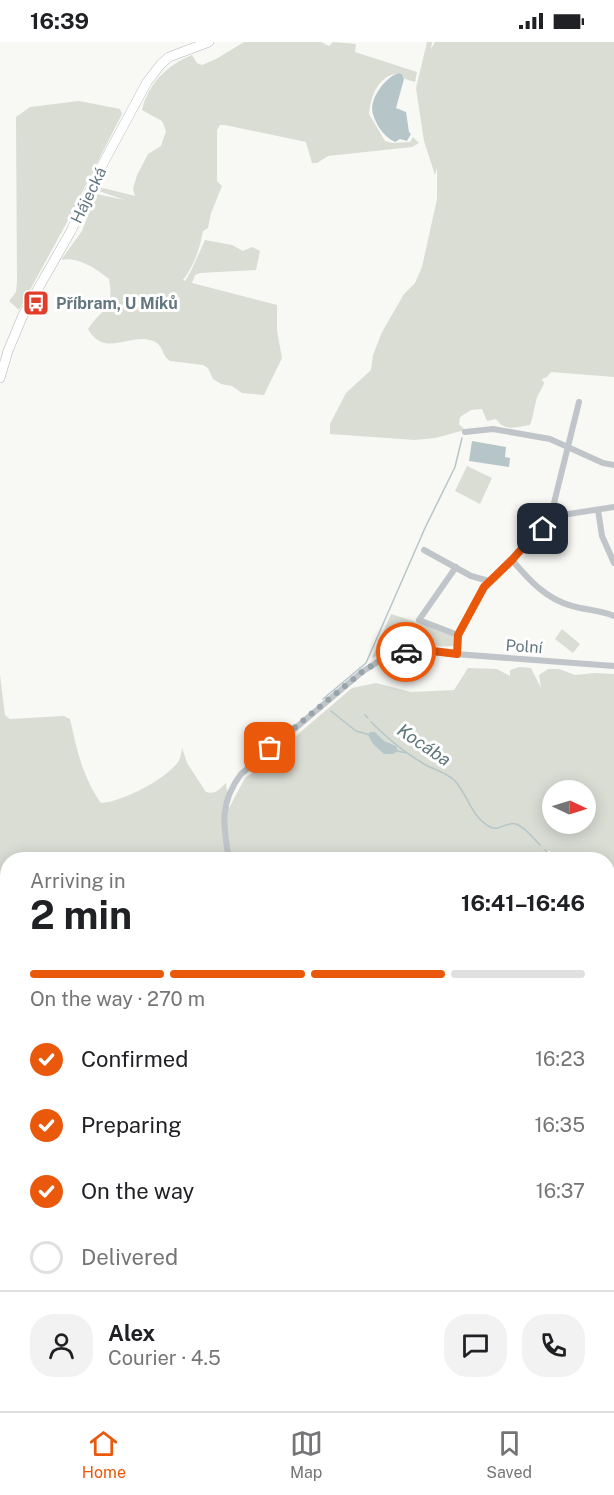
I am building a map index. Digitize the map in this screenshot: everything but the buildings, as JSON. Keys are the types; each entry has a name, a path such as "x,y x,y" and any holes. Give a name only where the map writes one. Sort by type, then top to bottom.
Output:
{"main road":[{"name":"Hájecká","path":"0,378 23,315 71,231 99,171 147,82 169,57 209,42"}],"street":[{"path":"554,520 552,511 579,402"},
{"path":"465,432 506,430 550,439 603,463 614,465"},
{"path":"457,654 458,635 489,581 532,537 554,520 572,513 614,507"},
{"path":"598,510 602,536 614,563"},
{"path":"424,550 471,576 489,581"},
{"path":"512,560 527,578 552,597 572,606 612,613"},
{"path":"456,567 418,620 458,635"},
{"name":"Polní","path":"228,852 224,831 225,807 231,789 241,774 362,672 379,661 398,654 433,651 614,666"}],"shaded area":[{"path":"244,42 321,42 329,46 333,42 356,44 355,52 417,72 415,82 405,79 401,73 393,74 382,81 374,93 369,114 385,141 410,142 413,137 419,143 412,147 328,156 317,163 312,163 306,142 225,125 220,125 217,130 217,181 222,186 211,213 208,228 203,231 196,257 183,280 185,281 191,271 205,240 232,245 243,251 252,247 260,251 256,270 200,273 195,275 192,283 277,305 277,331 282,358 264,395 242,393 232,386 221,384 213,379 208,368 203,365 170,361 159,345 153,341 144,339 110,344 95,338 88,329 109,303 109,279 80,262 61,260 82,231 96,194 125,200 96,190 99,187 135,196 133,189 137,175 148,154 161,146 166,131 162,121 142,110 149,92 160,76 174,64 192,55 197,63 202,65"},
{"path":"427,42 432,42 431,49 435,42 614,42 614,377 551,372 542,379 544,383 530,425 511,428 503,426 496,419 487,421 482,409 471,410 460,417 459,424 465,430 435,438 415,440 330,434 330,424 346,393 371,370 373,355 382,332 404,294 415,283 422,267 437,199 437,168 435,175 424,141 416,88"},
{"path":"399,73 404,79 396,108 406,112 411,134 407,141 400,139 395,142 381,130 374,118 372,108 379,89"},
{"path":"79,101 120,109 122,114 19,310 9,301 16,292 17,281 16,117 30,107"},
{"path":"472,441 506,447 505,457 510,458 509,467 469,461"},
{"path":"467,466 492,478 480,504 455,491"},
{"path":"391,614 455,636 455,646 405,646 372,658"},
{"path":"562,629 580,644 573,653 555,639"},
{"path":"520,667 531,668 541,688 539,675 548,669 559,669 575,675 614,674 614,852 0,852 0,675 5,715 10,719 64,716 70,719 85,773 101,803 120,799 154,782 178,762 182,748 187,763 206,792 215,792 226,783 229,808 245,778 274,759 283,747 352,688 376,683 411,692 454,690 468,668 497,669 510,676 510,670"},
{"path":"370,732 375,732 384,741 396,746 398,751 393,754 384,754 373,744 368,735"}],"waterway":[{"path":"323,699 366,663 425,528 455,467 462,438"},
{"path":"331,711 356,731 370,735"},
{"name":"Kocába","path":"365,715 368,718"},
{"name":"Kocába","path":"371,722 411,756 454,780 483,822 493,828 513,823 519,825 540,845"},
{"name":"Kocába","path":"397,751 407,753"}],"way so far":[{"path":"270,748 362,672 379,661 406,652"}],"place":[{"name":"Příbram, U Míků","path":"36,303"}],"route":[{"path":"406,652 433,651 457,654 458,635 484,587 532,537 543,529"}]}
